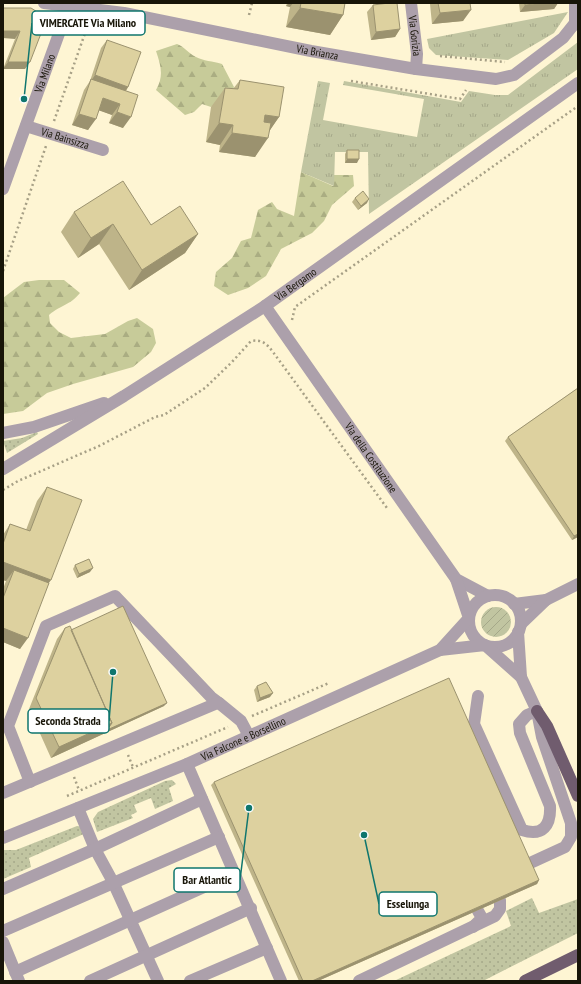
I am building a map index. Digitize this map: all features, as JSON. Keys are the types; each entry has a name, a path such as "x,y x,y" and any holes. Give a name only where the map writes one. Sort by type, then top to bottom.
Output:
{"main road":[{"path":"537,711 548,726 578,796"},
{"path":"525,981 578,955"}],"street":[{"name":"Via Brianza","path":"44,3 70,4 124,13 311,51 416,69 496,79 514,75 563,38 575,23 575,3"},
{"name":"Via Gorizia","path":"411,3 417,54 416,69"},
{"name":"Via Milano","path":"3,189 70,4"},
{"name":"Via Bergamo","path":"3,469 124,396 265,306 578,83"},
{"name":"Via Bainsizza","path":"26,126 103,150"},
{"name":"Via della Costituzione","path":"265,306 456,579 488,596"},
{"path":"3,433 34,427 124,396"},
{"path":"456,579 473,634 521,677 537,711 542,737 571,823 571,837 565,847 528,864"},
{"path":"514,604 546,600 578,584"},
{"path":"30,782 8,726 46,626 115,596 211,697 241,721 249,736"},
{"path":"469,618 476,604 488,596 502,596 514,604 518,610 520,628 521,677"},
{"path":"440,650 485,645 493,647 508,644 520,628 546,600"},
{"name":"Via Falcone e Borsellino","path":"3,838 187,764 440,650 469,618"},
{"path":"478,696 474,724 522,830 530,833 540,831 548,825 550,818 550,806 520,733 519,724 528,715 537,711"},
{"path":"3,793 219,703"},
{"path":"556,782 559,751"},
{"path":"187,764 251,908 281,981"},
{"path":"3,888 95,849 202,799"},
{"path":"78,808 95,849 113,882 158,981"},
{"path":"3,931 219,837"},
{"path":"3,942 17,976 129,920 235,873"},
{"path":"359,981 471,929 495,916 500,909 500,900"},
{"path":"90,981 251,908"},
{"path":"471,929 482,918 478,911"},
{"path":"190,981 267,948"}],"path":[{"path":"249,15 252,3"},
{"path":"436,56 508,62"},
{"path":"292,324 295,307 578,106"},
{"path":"3,271 13,240"},
{"path":"3,490 18,481 99,446 155,417 164,415 205,388 251,341 256,340 265,343 274,352 389,510"},
{"path":"274,352 289,342"},
{"path":"65,796 334,681"}],"green space":[{"path":"568,12 554,33 508,60 436,55 429,48 427,39"},
{"path":"578,42 578,69 369,214 368,152 335,152 334,186 301,172 318,81 330,83 323,120 417,137 424,99 343,85 344,81 461,102 469,91 495,95 508,95"},
{"path":"177,44 199,58 222,64 234,87 231,94 211,107 202,104 194,112 185,115 156,90 159,85 161,71 156,51"},
{"path":"301,172 333,186 334,175 353,175 354,186 332,205 324,221 312,233 281,249 266,276 248,288 228,295 214,286 216,272 232,258 241,241 251,238 258,210 272,202 277,209 294,216"},
{"path":"39,280 64,280 80,293 69,303 49,315 50,323 59,332 71,338 105,334 128,321 137,318 153,329 156,343 151,352 133,367 47,393 23,411 3,414 3,298 24,282"},
{"path":"37,432 38,434 7,453 3,441 22,438"},
{"path":"496,607 507,611 511,622 507,633 496,637 485,633 481,622 485,611"},
{"path":"172,780 176,784 169,788 173,801 155,809 151,798 134,805 137,812 131,815 133,818 97,832 93,819 98,812 165,781"},
{"path":"77,826 84,827 86,833 29,858 31,867 3,879 3,850 16,850"},
{"path":"532,898 539,913 578,899 578,933 483,981 394,981 511,926 506,911"}],"building":[{"path":"301,3 345,3 343,15 300,8"},
{"path":"397,3 400,29 376,32 373,5"},
{"path":"438,3 470,3 471,10 440,13"},
{"path":"525,3 544,3 525,5"},
{"path":"3,8 31,8 47,18 30,62 8,62 20,31 3,31"},
{"path":"107,40 141,52 128,87 95,75"},
{"path":"91,79 138,95 131,117 117,112 120,104 103,98 96,119 79,114"},
{"path":"240,80 284,87 279,117 265,115 264,122 271,123 268,138 232,133 233,125 219,123 225,88 238,89"},
{"path":"347,150 359,150 359,159 347,159"},
{"path":"123,181 151,225 180,206 198,234 142,270 113,224 91,238 74,212"},
{"path":"363,191 369,199 361,206 355,198"},
{"path":"578,388 578,534 574,536 508,437"},
{"path":"47,487 82,500 51,580 3,562 3,544 10,524 30,531"},
{"path":"89,559 93,568 79,574 75,565"},
{"path":"14,570 49,583 28,638 3,628 3,598"},
{"path":"123,606 167,703 107,730 112,723 71,630"},
{"path":"70,626 112,723 59,747 36,698 65,628"},
{"path":"449,678 539,880 312,981 303,981 214,782"},
{"path":"266,682 273,693 260,698 257,686"}],"place":[{"name":"VIMERCATE Via Milano","path":"24,99"},
{"name":"Seconda Strada","path":"113,672"},
{"name":"Bar Atlantic","path":"249,808"},
{"name":"Esselunga","path":"364,835"}]}
